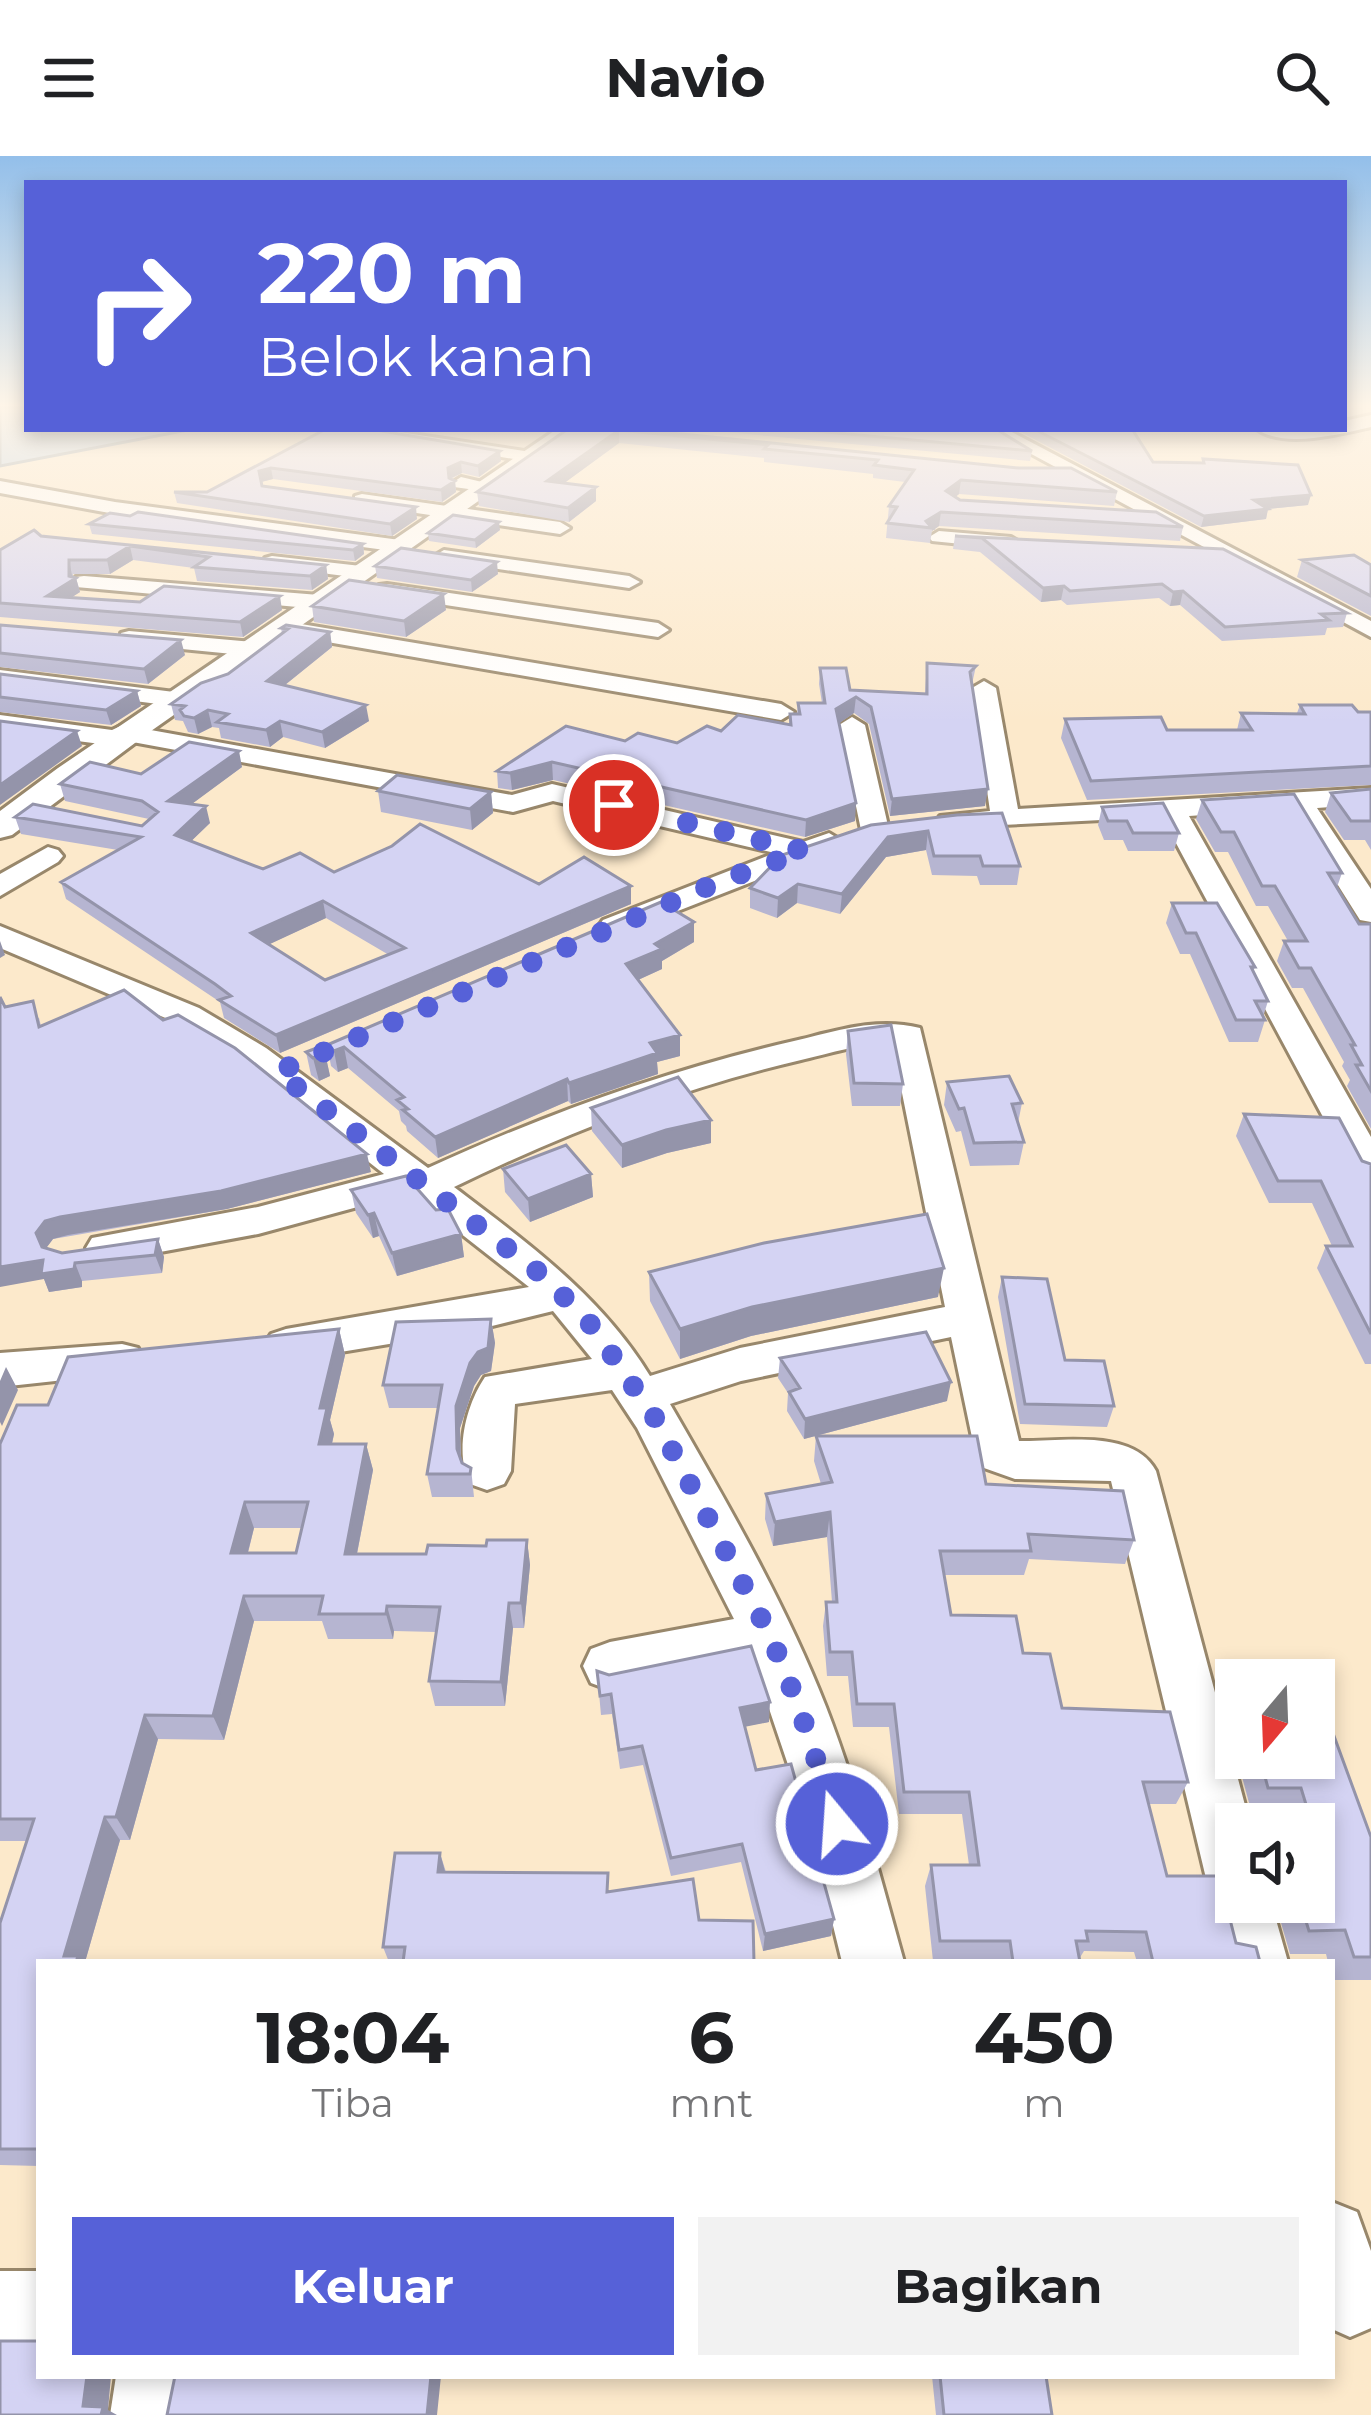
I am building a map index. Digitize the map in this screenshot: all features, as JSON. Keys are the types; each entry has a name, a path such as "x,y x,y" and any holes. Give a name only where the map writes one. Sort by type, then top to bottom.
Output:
{"main road":[{"path":"0,828 119,735 254,649 451,512"}],"street":[{"path":"146,512 629,582"},
{"path":"455,512 560,528"},
{"path":"1152,512 1371,631"},
{"path":"1118,518 1166,521"},
{"path":"939,538 1040,546"},
{"path":"1178,552 1227,554"},
{"path":"258,561 658,630"},
{"path":"84,582 319,602"},
{"path":"283,628 781,712"},
{"path":"1341,635 1371,631"},
{"path":"102,636 254,649"},
{"path":"0,677 174,698"},
{"path":"984,688 1005,818"},
{"path":"0,723 119,735 513,804 552,792 805,851"},
{"path":"852,725 875,830"},
{"path":"595,935 805,851 875,830 1170,806 1371,796"},
{"path":"1298,800 1371,913"},
{"path":"28,806 61,813"},
{"path":"1170,806 1371,1172"},
{"path":"0,887 47,856"},
{"path":"0,936 187,1016 277,1072 562,1294 633,1383 770,1635 837,1824 872,1959"},
{"path":"69,1252 224,1231 292,1216 419,1182 628,1096 799,1050 904,1033 910,1040 1001,1455 1021,1461 1118,1462 1132,1471 1215,1803"},
{"path":"277,1072 319,1054"},
{"path":"237,1350 459,1318 562,1294"},
{"path":"487,1471 490,1406 501,1390 633,1383 971,1316"},
{"path":"0,1370 166,1356"},
{"path":"610,1666 770,1635"},
{"path":"1246,1923 1256,1959"},
{"path":"0,2307 36,2307"},
{"path":"148,2415 153,2379"}],"building":[{"path":"141,512 363,544 353,550 89,524 110,513"},
{"path":"312,512 408,512 390,524"},
{"path":"894,512 940,512 926,521 932,528 887,523"},
{"path":"948,512 1157,512 1183,527"},
{"path":"453,515 499,522 475,540 428,533"},
{"path":"34,530 41,536 326,565 310,576 194,567 209,557 130,546 107,560 69,560 69,576 76,578 47,596 140,602 164,586 280,596 240,622 0,603 0,550"},
{"path":"955,536 1223,549 1347,613 1321,614 1329,620 1225,627 1183,591 1173,592 1162,584 1070,591 1064,586 1043,588 982,538"},
{"path":"401,548 497,562 471,580 375,566"},
{"path":"1354,555 1371,565 1371,596 1302,560"},
{"path":"349,580 444,594 404,621 312,606"},
{"path":"0,625 181,640 144,669 0,653"},
{"path":"281,628 330,632 267,681 366,705 322,732 280,721 266,730 217,722 228,714 208,710 194,718 184,716 180,710 185,706 171,704 201,683 228,674 288,629"},
{"path":"927,663 976,666 970,672 988,789 892,799 871,707 856,697 836,709 856,803 806,820 552,762 510,773 497,771 566,726 625,741 638,733 677,743 707,726 721,731 738,715 791,725 790,714 800,714 798,703 825,703 820,668 846,668 850,690 927,694"},
{"path":"0,674 137,691 106,710 0,697"},
{"path":"1300,705 1352,705 1358,712 1371,712 1371,766 1091,781 1065,719 1161,717 1167,730 1252,730 1241,713 1305,714"},
{"path":"0,721 77,731 0,785"},
{"path":"189,742 239,751 168,801 206,806 175,835 263,869 300,853 334,872 392,846 420,824 539,884 584,857 631,886 276,1035 219,1000 231,996 215,984 61,882 141,837 15,817 33,804 142,826 158,812 142,801 60,784 90,762 141,774","holes":["323,901 405,948 325,980 251,933"]},
{"path":"397,775 491,792 470,809 378,791"},
{"path":"1371,789 1371,821 1351,821 1331,793"},
{"path":"1294,794 1342,873 1328,873 1359,924 1371,924 1371,1091 1356,1065 1362,1065 1351,1045 1355,1045 1311,968 1299,968 1284,941 1307,941 1275,886 1262,886 1234,832 1221,832 1202,800"},
{"path":"1163,803 1179,833 1133,833 1127,821 1108,821 1102,807"},
{"path":"1002,813 1020,866 983,866 980,856 934,856 928,831 888,837 842,894 798,884 778,898 750,888 782,855 871,825"},
{"path":"661,902 694,922 655,944 662,949 626,964 680,1035 650,1043 657,1053 569,1083 567,1079 435,1137 403,1110 408,1109 397,1100 404,1097 344,1047 334,1051 327,1045"},
{"path":"1172,903 1217,903 1255,967 1251,967 1268,1001 1255,1001 1265,1020 1236,1020 1196,933 1186,933"},
{"path":"124,990 163,1020 178,1015 235,1048 367,1154 221,1191 60,1217 45,1221 36,1233 42,1247 62,1253 158,1239 155,1255 75,1263 74,1269 41,1274 43,1260 0,1267 0,997 5,1007 33,1001 39,1027"},
{"path":"891,1025 903,1084 854,1083 848,1031"},
{"path":"322,1046 325,1053 313,1058 306,1052"},
{"path":"1009,1076 1022,1103 1012,1104 1024,1142 974,1143 964,1108 959,1109 947,1082"},
{"path":"678,1077 711,1120 622,1145 591,1108"},
{"path":"1244,1114 1339,1118 1362,1161 1371,1164 1371,1334 1326,1246 1352,1246 1321,1181 1278,1181"},
{"path":"566,1145 591,1174 528,1199 503,1169"},
{"path":"406,1176 436,1210 448,1209 461,1234 392,1253 374,1213 368,1215 351,1190"},
{"path":"927,1214 944,1268 752,1307 680,1329 649,1272 764,1243"},
{"path":"1002,1277 1047,1279 1065,1360 1104,1361 1114,1406 1025,1404"},
{"path":"491,1319 488,1348 470,1363 456,1406 457,1449 462,1463 471,1468 470,1474 427,1474 442,1385 383,1385 396,1322"},
{"path":"339,1329 320,1408 327,1408 319,1444 366,1444 345,1554 426,1554 428,1545 486,1546 487,1540 527,1540 521,1603 509,1603 501,1682 429,1681 440,1607 387,1606 386,1614 319,1614 323,1596 244,1596 213,1716 145,1715 116,1817 105,1817 64,1956 77,1959 36,1959 36,2149 0,2149 0,1923 34,1819 0,1819 0,1444 17,1405 48,1405 68,1357","holes":["245,1502 308,1502 296,1553 231,1553"]},
{"path":"926,1332 951,1382 805,1419 789,1392 800,1388 780,1358"},
{"path":"816,1436 977,1436 986,1484 1123,1491 1134,1540 1028,1534 1031,1551 940,1551 951,1615 1016,1616 1023,1653 1050,1654 1062,1708 1170,1712 1188,1782 1143,1782 1167,1876 1215,1876 1215,1923 1231,1923 1236,1943 1256,1947 1259,1959 1152,1959 1146,1932 1086,1931 1088,1941 1076,1941 1079,1959 1013,1959 1010,1941 940,1941 931,1865 979,1865 969,1792 904,1792 894,1704 857,1704 852,1652 830,1652 826,1602 837,1602 830,1512 775,1522 766,1494 832,1482"},
{"path":"751,1646 770,1702 740,1708 756,1770 791,1764 834,1919 765,1934 742,1844 671,1858 642,1746 619,1750 611,1694 600,1696 597,1671 609,1675"},
{"path":"1335,1739 1371,1837 1371,1957 1354,1957 1345,1930 1309,1931 1307,1923 1335,1923 1335,1803 1306,1803 1301,1788 1268,1788 1266,1779 1335,1779"},
{"path":"395,1853 440,1853 438,1872 608,1873 607,1892 693,1879 699,1920 753,1921 754,1959 403,1959 405,1947 383,1947"},
{"path":"0,2341 36,2341 36,2379 87,2379 83,2406 103,2407 101,2415 0,2415"},
{"path":"174,2379 431,2379 427,2415 167,2415"},
{"path":"940,2379 1046,2379 1052,2415 944,2415"}],"route":[{"path":"614,805 805,851 723,880 277,1072 546,1278 593,1327 655,1418 770,1635 837,1824"}]}
